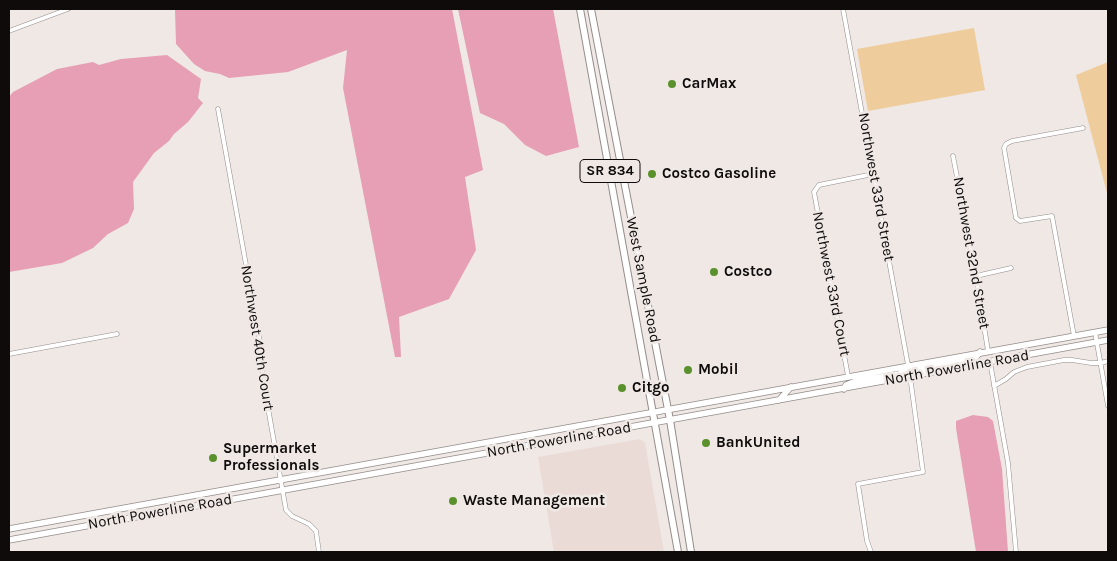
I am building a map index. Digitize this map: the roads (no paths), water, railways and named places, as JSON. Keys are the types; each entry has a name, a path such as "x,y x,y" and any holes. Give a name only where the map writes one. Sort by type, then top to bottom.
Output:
{"main road":[{"name":"West Sample Road","path":"580,9 618,209 678,552"},
{"name":"West Sample Road","path":"591,9 668,409 690,552"},
{"name":"North Powerline Road","path":"9,528 1108,330"},
{"name":"North Powerline Road","path":"9,540 1108,340"},
{"path":"910,376 912,371 968,360 976,357 980,352"},
{"path":"844,389 846,385 856,381 899,374 907,369 908,365"},
{"path":"779,400 791,387"},
{"path":"529,446 540,433"},
{"path":"402,458 411,461 417,466 429,453"},
{"path":"103,523 111,517 116,509"},
{"path":"674,526 689,541"},
{"path":"676,542 690,552"}],"street":[{"path":"9,31 68,9"},
{"name":"Northwest 33rd Street","path":"843,9 908,365"},
{"name":"Northwest 40th Court","path":"218,109 286,510 292,516 309,524 316,531 320,552"},
{"path":"1074,336 1052,216 1020,221 1016,218 1004,148 1006,144 1012,141 1083,128"},
{"name":"Northwest 32nd Street","path":"953,156 988,351"},
{"name":"Northwest 33rd Court","path":"848,376 814,192 819,185 873,174"},
{"path":"976,276 1011,268"},
{"path":"1095,332 1108,406"},
{"path":"9,354 117,334"},
{"path":"994,386 1006,380 1014,372 1027,367 1072,360 1091,363 1108,361"},
{"path":"990,362 1008,463 1016,552"},
{"path":"871,552 867,541 858,484 922,472 910,376"}],"place":[{"name":"CarMax","path":"672,84"},
{"name":"Costco Gasoline","path":"652,174"},
{"name":"Costco","path":"714,272"},
{"name":"Mobil","path":"688,370"},
{"name":"Citgo","path":"622,388"},
{"name":"BankUnited","path":"706,443"},
{"name":"Supermarket Professionals","path":"213,458"},
{"name":"Waste Management","path":"453,501"}]}
